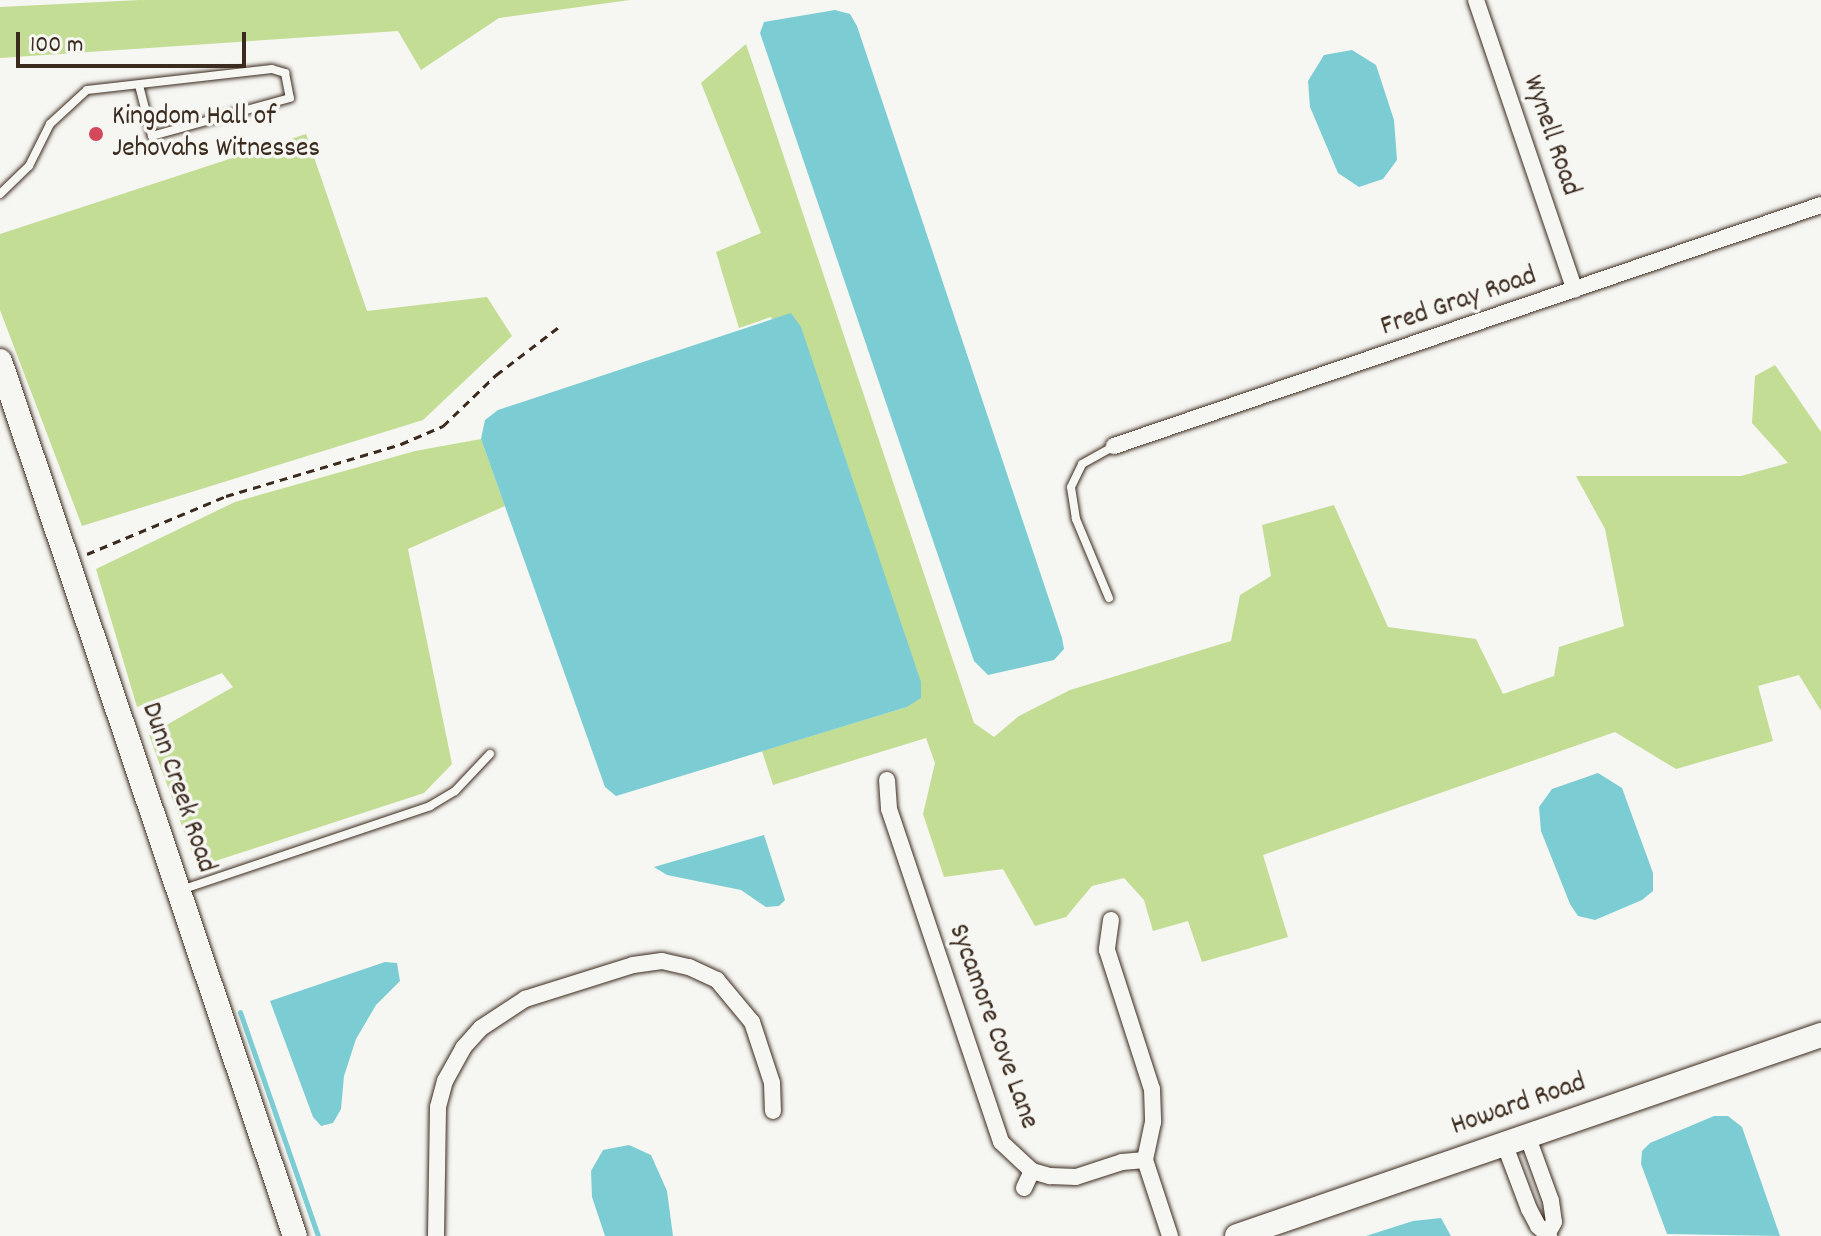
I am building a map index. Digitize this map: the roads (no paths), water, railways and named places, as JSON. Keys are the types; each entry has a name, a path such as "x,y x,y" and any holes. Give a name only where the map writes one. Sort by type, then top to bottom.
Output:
{"street":[{"name":"Wynell Road","path":"1476,0 1575,290"},
{"name":"Fred Gray Road","path":"1114,446 1821,205"},
{"name":"Dunn Creek Road","path":"0,361 295,1236"},
{"name":"Sycamore Cove Lane","path":"887,780 889,809 1001,1142 1032,1171 1076,1177 1122,1162 1145,1160"},
{"path":"1111,920 1107,950 1152,1089 1153,1122 1145,1160 1170,1236"},
{"path":"436,1236 437,1129 445,1081 463,1048 481,1028 525,999 633,965 662,961 689,967 717,980 752,1022 772,1083 773,1111"},
{"name":"Howard Road","path":"1237,1236 1821,1035"},
{"path":"1516,1139 1551,1201 1554,1222 1548,1234 1538,1226 1529,1209 1516,1139"},
{"path":"1024,1188 1032,1171"}],"lane":[{"path":"0,194 29,166 50,124 87,90 272,69 285,73 290,98 152,136 139,85"},
{"path":"1109,598 1076,519 1071,487 1082,464 1114,446"},
{"path":"180,891 430,806 455,791 490,754"}],"water":[{"path":"835,10 850,14 857,26 1062,638 1064,649 1054,660 988,675 974,661 760,33 764,22"},
{"path":"1352,50 1376,65 1394,120 1397,160 1383,179 1359,187 1338,173 1310,107 1308,81 1324,55"},
{"path":"791,313 801,327 921,682 921,698 907,707 616,796 605,787 481,439 485,420 498,410"},
{"path":"1598,773 1622,788 1653,873 1653,891 1642,900 1595,920 1578,916 1570,904 1541,831 1539,807 1552,789"},
{"path":"764,835 785,900 779,906 766,907 741,890 667,875 654,867"},
{"path":"385,962 397,963 400,981 376,1005 356,1039 344,1076 341,1109 333,1123 321,1126 313,1117 270,1001"},
{"path":"1714,1116 1728,1116 1742,1127 1780,1236 1667,1234 1641,1164 1642,1151 1650,1143"},
{"path":"629,1145 651,1155 667,1191 673,1236 605,1236 592,1197 591,1171 603,1150"},
{"path":"1441,1218 1451,1236 1366,1236 1413,1221"}],"waterway":[{"path":"240,1012 318,1236"}],"place":[{"name":"Kingdom Hall of Jehovahs Witnesses","path":"96,134"}]}
